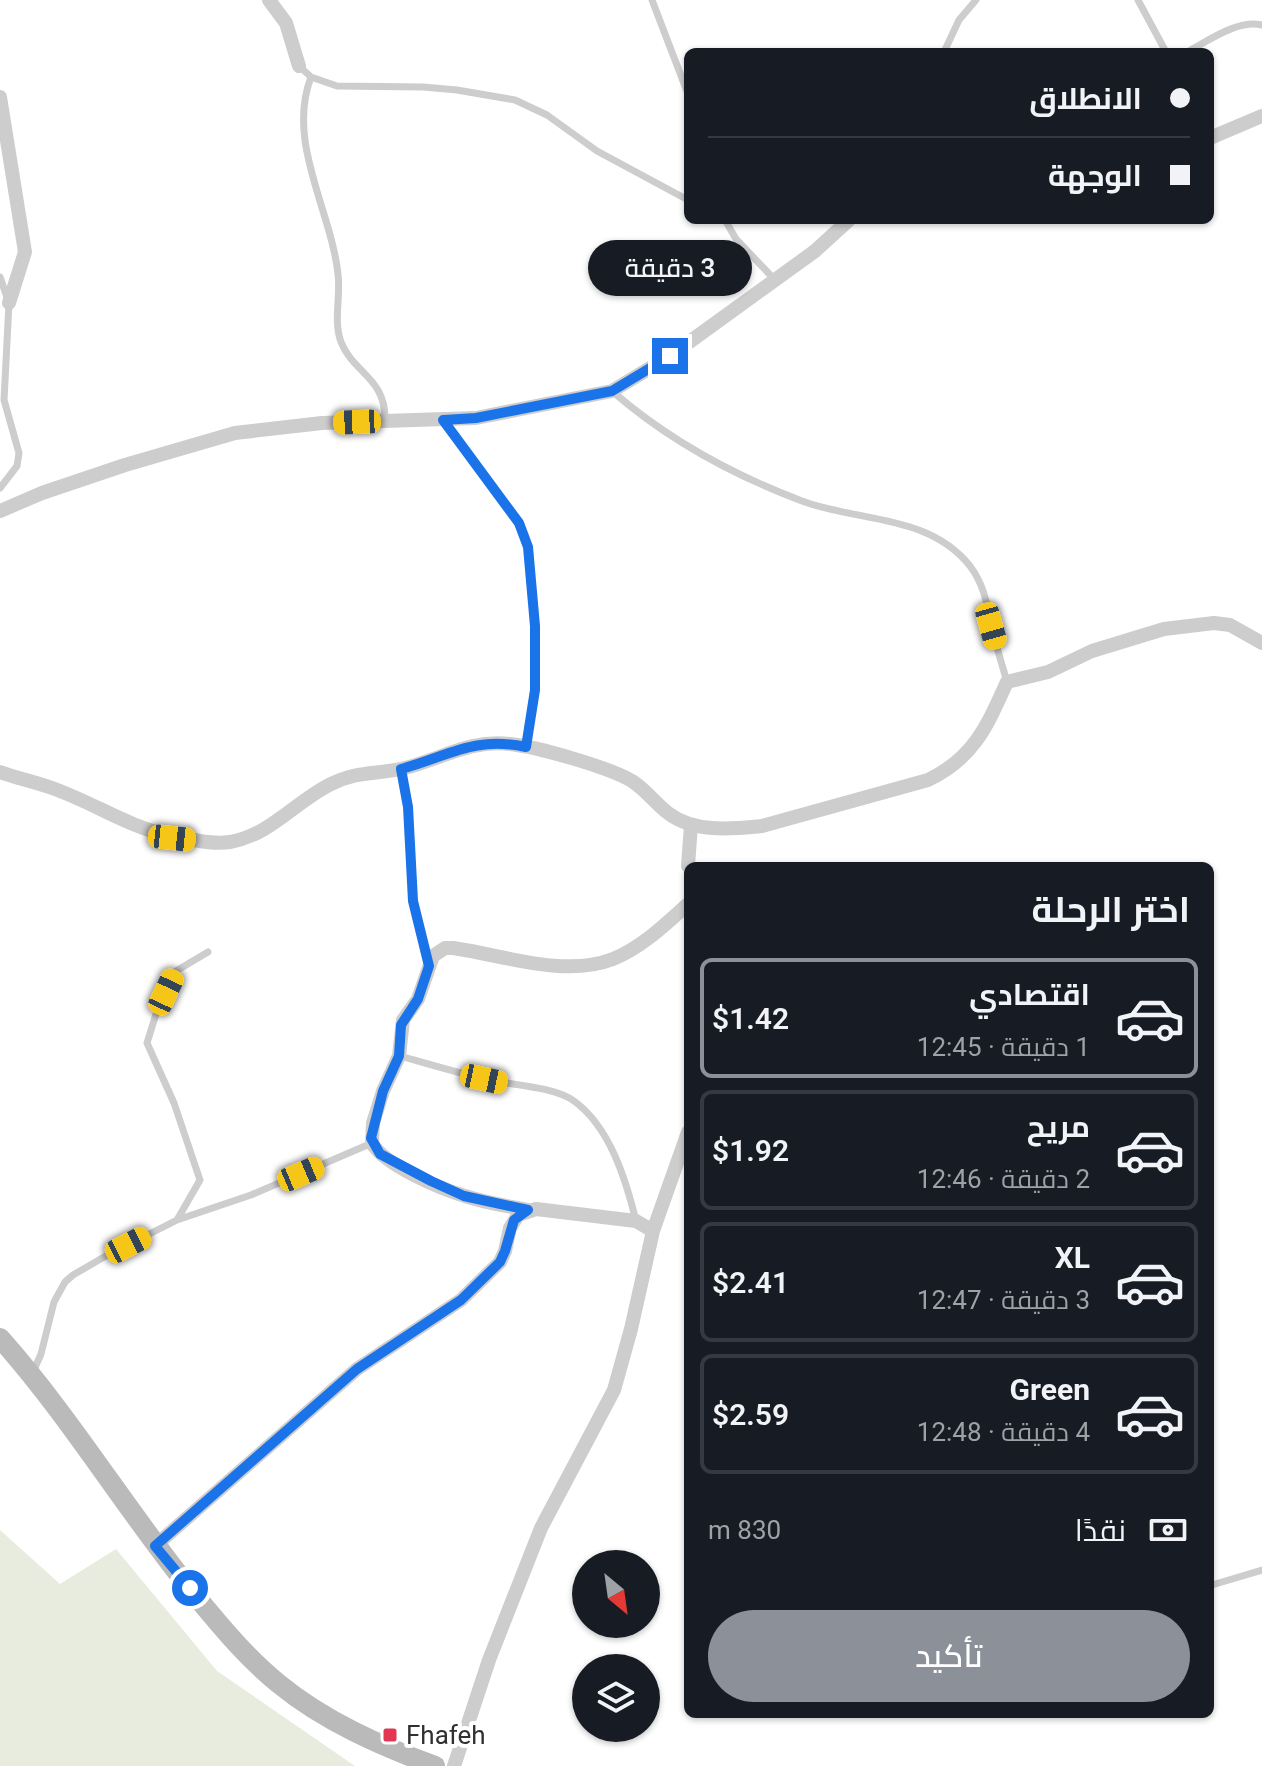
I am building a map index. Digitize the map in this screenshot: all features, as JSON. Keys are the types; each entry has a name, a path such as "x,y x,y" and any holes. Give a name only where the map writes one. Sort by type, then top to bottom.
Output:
{"street":[{"path":"269,0 286,23 299,66"},
{"path":"0,97 25,252 9,303"},
{"path":"1214,136 1262,116"},
{"path":"0,511 113,468 235,433 322,423 476,418 612,391 670,356 815,251 845,224"},
{"path":"0,772 54,788 156,834 229,843 264,832 330,784 367,772 401,769 459,748 484,743 526,747 608,770 630,780 649,793 665,811 691,825 762,826 928,780 950,769 980,737 1007,682 1048,672 1092,651 1164,629 1214,623 1230,625 1262,643"},
{"path":"688,862 691,825"},
{"path":"653,1231 636,1221 528,1210 464,1196 380,1154 372,1143 373,1123 399,1056 401,1025 418,999 433,956 445,948 537,963 572,966 598,964 633,949 684,907"},
{"path":"454,1766 489,1660 541,1528 614,1390 653,1231 684,1143"},
{"path":"155,1546 357,1369 461,1300 500,1262 514,1220 528,1210"},
{"path":"0,1338 32,1374 155,1546 242,1652 281,1686 330,1719 435,1766"}],"lane":[{"path":"652,0 684,84"},
{"path":"946,48 959,20 976,0"},
{"path":"1138,0 1164,48"},
{"path":"1195,48 1235,27 1249,23 1262,25"},
{"path":"299,66 311,77 337,86 423,87 515,100 547,115 597,151 684,198"},
{"path":"311,77 305,93 305,142 332,238 339,277 341,341 382,397 385,422"},
{"path":"727,224 736,239 775,280"},
{"path":"0,277 9,303 4,400 19,460 0,488"},
{"path":"612,391 667,436 803,501 915,528 937,537 969,566 985,592 1007,682"},
{"path":"443,420 519,523 528,547 535,626 535,690 526,747"},
{"path":"401,769 408,807 413,901 429,966"},
{"path":"177,1220 188,1197 198,1186 200,1173 147,1043 156,1014 176,971 208,952"},
{"path":"399,1056 484,1079 563,1095 576,1103 609,1144 621,1166 636,1221"},
{"path":"32,1374 41,1354 54,1302 65,1282 73,1275 177,1220 251,1195 372,1143"},
{"path":"1214,1584 1262,1570"}],"shaded area":[{"path":"0,1530 60,1584 116,1549 217,1671 355,1766 0,1766"}],"place":[{"name":"Fhafeh","path":"390,1735"}],"route":[{"path":"190,1588 155,1546 357,1369 461,1300 500,1262 514,1220 528,1210 464,1196 431,1181 380,1154 371,1138 383,1091 399,1056 401,1025 418,999 429,966 413,901 408,807 401,769 459,748 484,743 526,747 535,690 535,626 528,547 519,523 443,420 476,418 612,391 670,356"}]}
